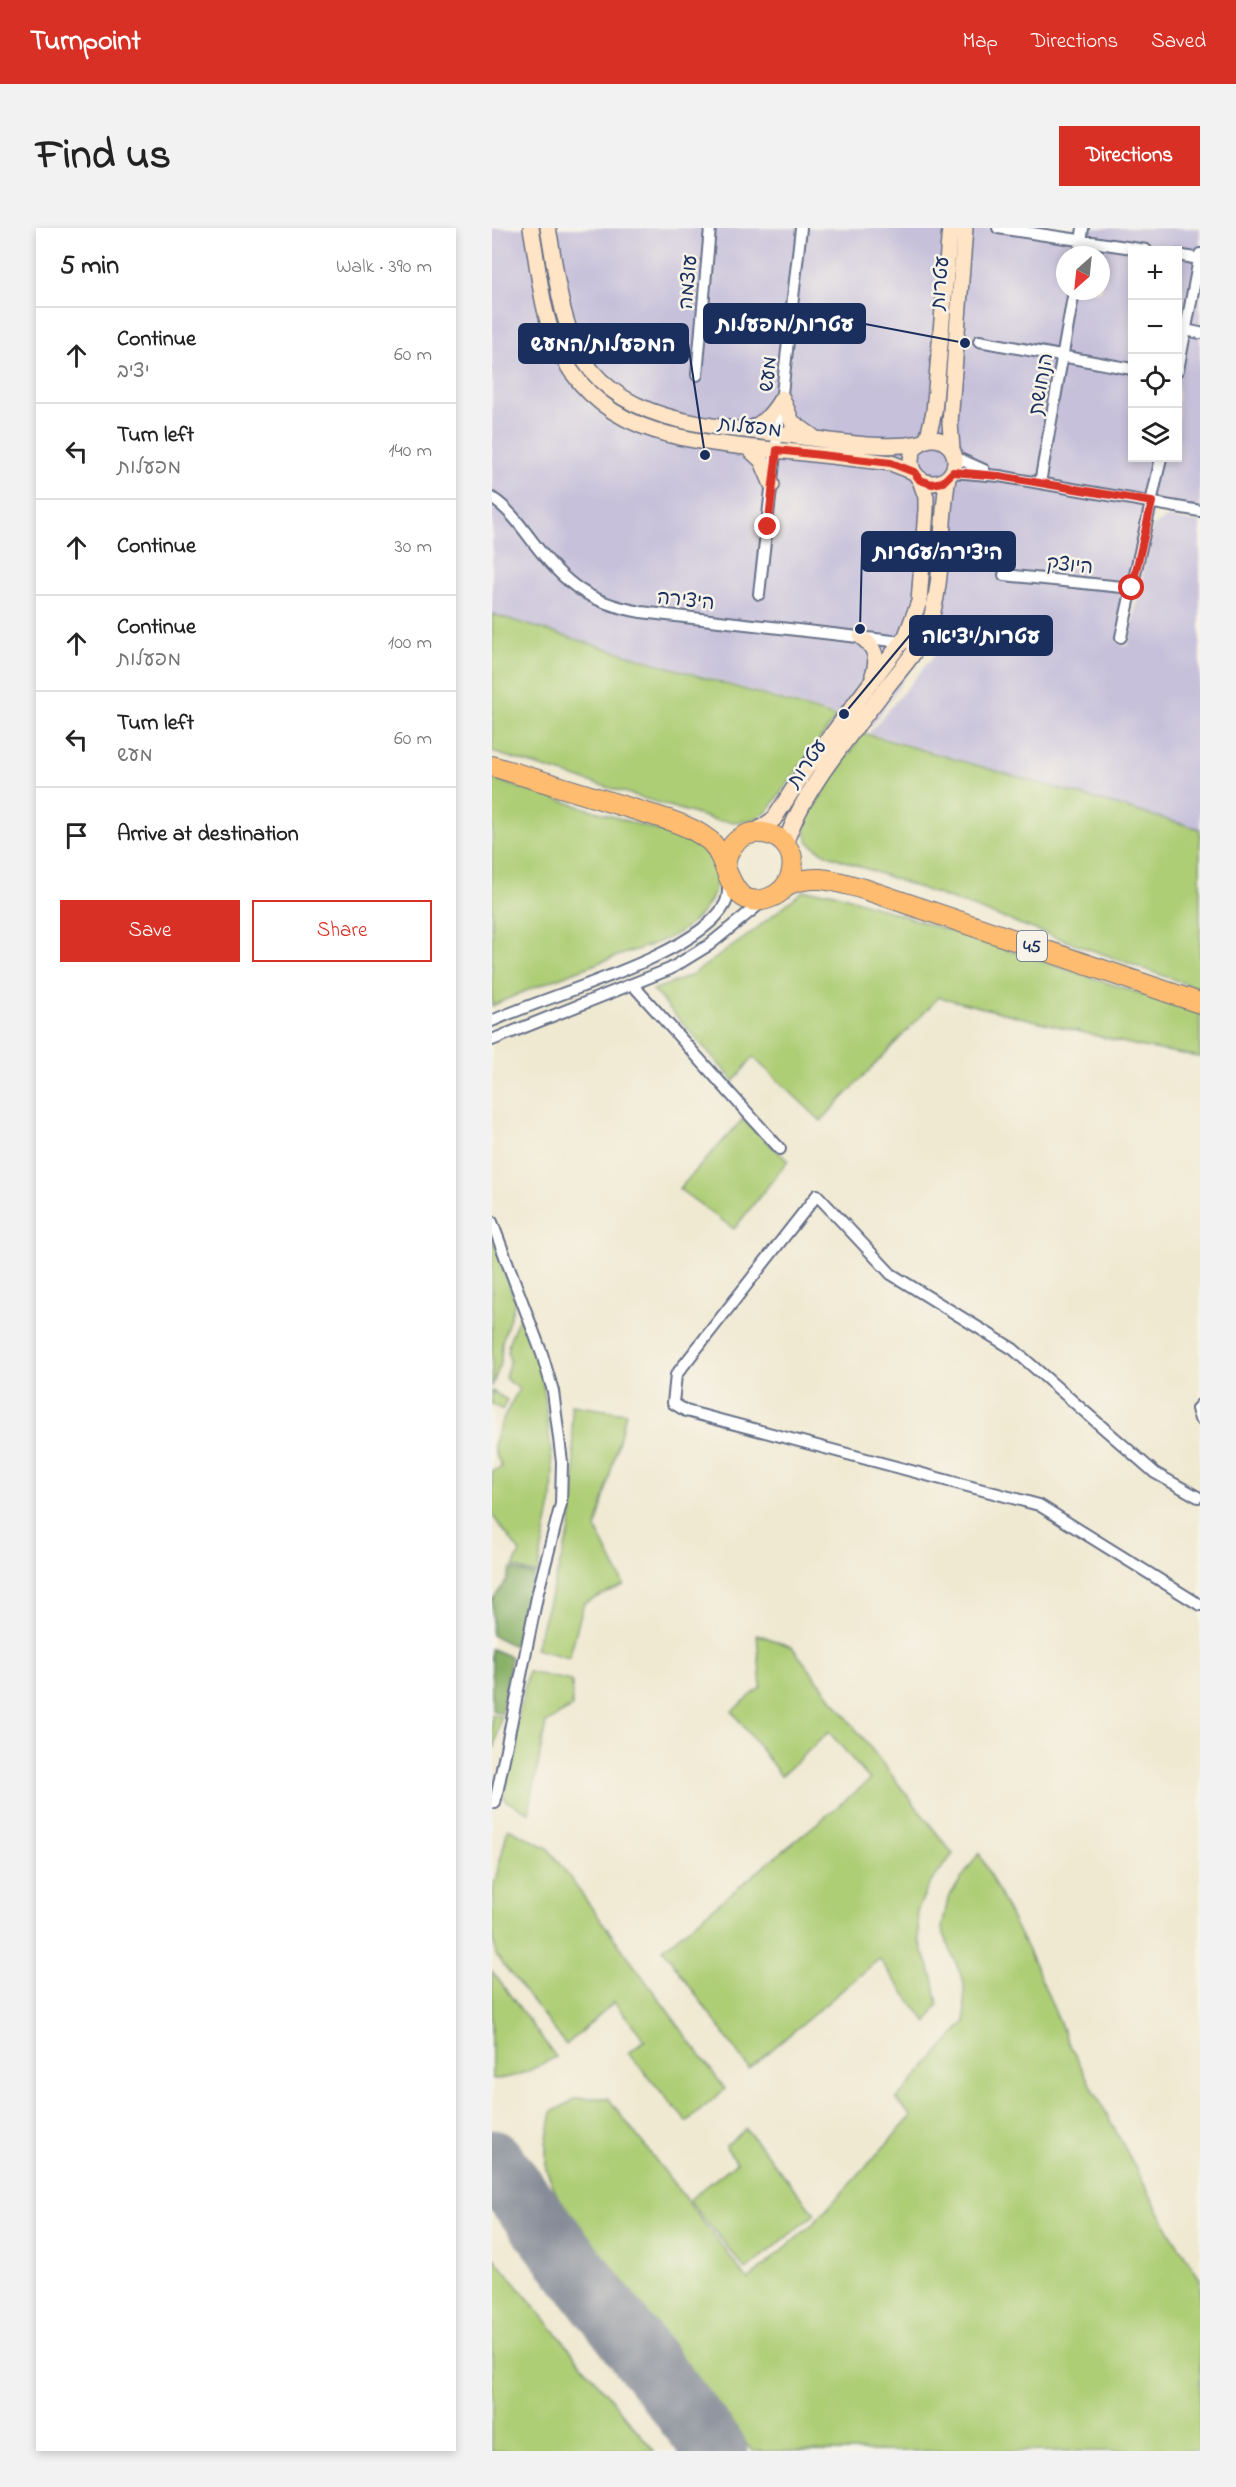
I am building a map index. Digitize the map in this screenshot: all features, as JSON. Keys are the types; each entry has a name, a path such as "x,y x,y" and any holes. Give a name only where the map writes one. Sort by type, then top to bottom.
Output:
{"highway":[{"name":"45","path":"492,766 713,832 772,835 787,848 864,889"},
{"name":"45","path":"669,820 685,826 710,841 721,855 732,886 748,898 767,898 778,894 786,885 808,878 820,878 864,889 1200,1003"},
{"path":"726,872 730,848 750,834"},
{"path":"786,885 792,868 787,848"}],"street":[{"name":"מפעלות","path":"531,228 549,323 556,342 564,359 585,387 617,413 650,430 685,440 891,463 917,476"},
{"name":"מפעלות","path":"548,228 565,319 571,336 578,351 597,375 626,399 656,414 688,423 888,444 924,442"},
{"name":"עוצמה","path":"697,375 710,228"},
{"name":"מעש","path":"759,594 801,228"},
{"name":"עטרות","path":"924,442 931,428 937,382 950,228"},
{"name":"עטרות","path":"787,848 794,822 819,778 919,644 935,605 943,511 952,464 950,423 965,228"},
{"path":"998,228 1128,247"},
{"path":"1081,246 1083,228"},
{"path":"1181,354 1200,256 1182,255"},
{"name":"הנחושת","path":"1041,483 1073,300"},
{"path":"1185,330 1200,333"},
{"path":"979,341 1128,368"},
{"path":"747,430 759,426 767,419 782,398"},
{"path":"782,398 792,422 800,430 815,438"},
{"path":"999,476 967,464 952,464 932,484 917,476 911,466 912,453 924,442 938,440 952,464 999,476 1200,512"},
{"path":"747,447 762,461 772,484"},
{"path":"1121,637 1160,462"},
{"name":"עטרות","path":"750,834 774,819 806,769 911,625 919,602 927,510 926,497 917,476"},
{"name":"היצירה","path":"492,498 514,518 568,583 594,599 609,605 642,612 919,644"},
{"name":"היוצק","path":"1004,575 1132,588"},
{"path":"861,637 870,643 877,659 871,682"},
{"path":"492,1021 644,961 679,944 712,920 721,910 726,902 726,872"},
{"path":"492,1040 632,984 688,958 767,898"},
{"path":"632,984 780,1149"},
{"path":"1199,1495 1155,1473 1013,1349 891,1274 817,1195 676,1375 673,1403 686,1411 1039,1505 1200,1605"},
{"path":"492,1222 542,1354 553,1391 562,1462 561,1504 538,1592 495,1803"},
{"path":"1200,1405 1197,1409 1200,1419"}],"shaded area":[{"path":"492,228 1200,228 1200,512 1155,503 1121,645 1128,646 1152,527 1168,517 1200,523 1200,829 869,733 937,652 944,655 950,649 943,638 946,627 938,627 872,726 492,613"}],"green space":[{"path":"492,614 836,717 767,812 749,820 718,821 492,752"},
{"path":"863,733 1200,829 1200,989 828,855 812,845 807,837 806,819"},
{"path":"492,779 669,834 698,846 706,852 717,872 713,894 692,922 669,938 555,979 492,1006"},
{"path":"803,891 831,892 1200,1013 1200,1057 1138,1046 939,997 821,1121 753,1057 734,1081 653,990 690,976 747,936"},
{"path":"743,1119 788,1161 734,1229 679,1189"},
{"path":"492,1236 515,1302 502,1342 501,1362 492,1387"},
{"path":"520,1316 538,1361 544,1391 553,1469 552,1500 537,1574 513,1567 520,1552 492,1515 492,1469 493,1471 502,1467 494,1449 494,1443 519,1389 505,1378 510,1360 509,1344"},
{"path":"492,1391 507,1400 502,1410 492,1404"},
{"path":"571,1405 626,1413 596,1528 624,1585 584,1603 569,1658 535,1649 570,1530 575,1476"},
{"path":"511,1569 534,1575 514,1646 492,1635 492,1600 506,1582"},
{"path":"757,1634 792,1647 953,1854 929,1885 917,1911 919,1940 933,1978 938,2004 927,2023 879,1959 749,2069 663,1949 870,1780 829,1732 781,1776 732,1711 761,1687"},
{"path":"492,1649 511,1657 502,1714 492,1710"},
{"path":"528,1672 572,1681 572,1707 546,1723 529,1812 508,1802 502,1795"},
{"path":"492,1714 501,1717 495,1747 492,1750"},
{"path":"508,1828 548,1848 725,2089 687,2122 628,2053 645,2040 614,2002 566,2045 496,1955 492,1926 493,1889"},
{"path":"979,1853 1037,1969 1067,2040 1171,2234 1200,2279 1200,2451 752,2451 559,2200 546,2169 546,2143 552,2112 577,2098 608,2098 748,2280 816,2221 912,2116 896,2100 965,2022 964,1983 942,1929 948,1898"},
{"path":"492,1971 556,2057 533,2069 501,2079 492,2079"},
{"path":"746,2129 815,2214 746,2270 689,2200 737,2162 725,2146"},
{"path":"492,2255 654,2451 492,2451"}],"runway":[{"path":"492,2161 716,2451"}],"place":[{"name":"עטרות/מפעלות","path":"965,343"},
{"name":"המפעלות/המעש","path":"705,455"},
{"name":"היצירה/עטרות","path":"860,629"},
{"name":"עטרות/יציאה","path":"844,714"}],"route":[{"path":"768,527 777,450 891,463 914,472 920,480 932,484 943,482 953,472 999,476 1152,502 1132,588"}]}
